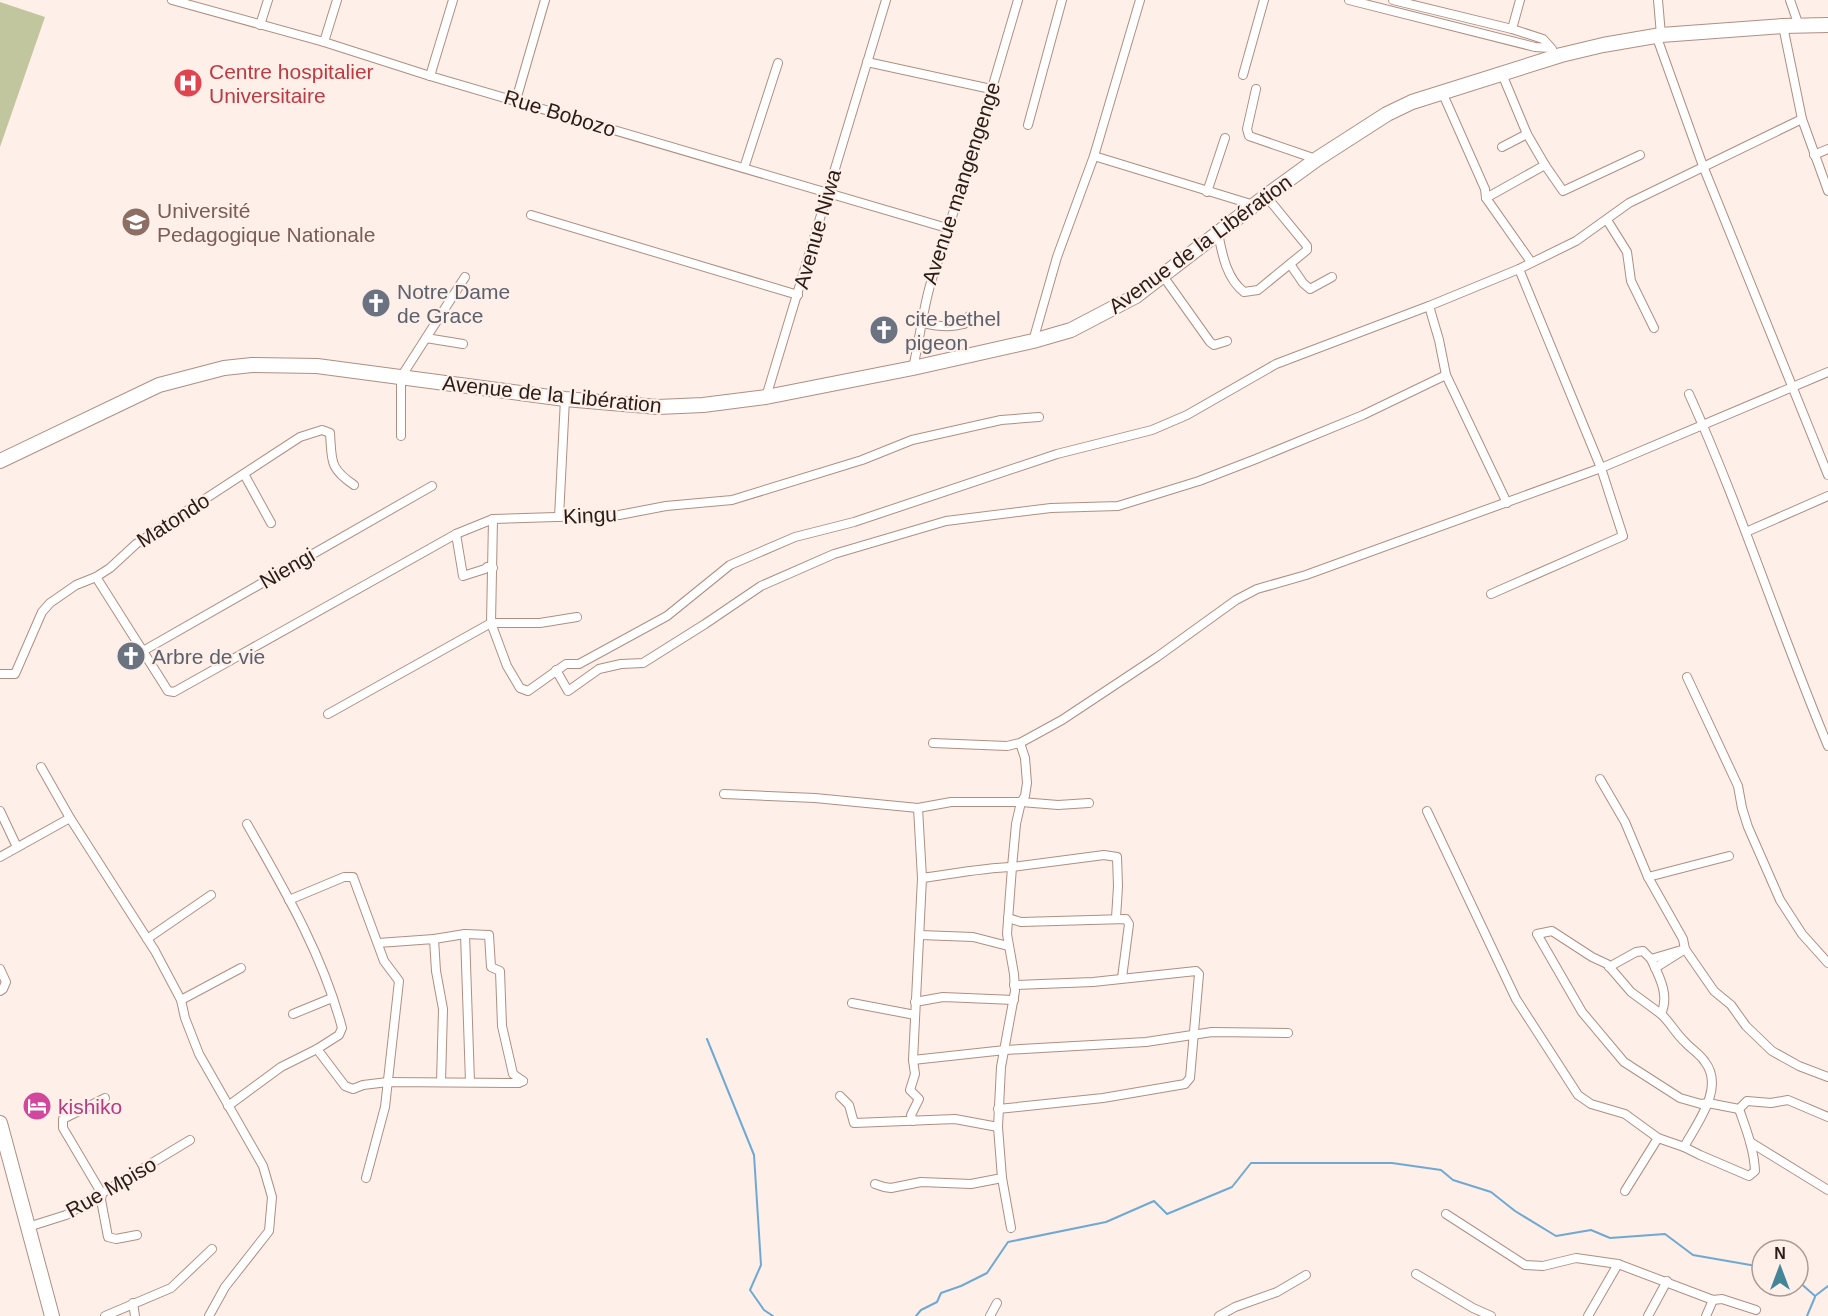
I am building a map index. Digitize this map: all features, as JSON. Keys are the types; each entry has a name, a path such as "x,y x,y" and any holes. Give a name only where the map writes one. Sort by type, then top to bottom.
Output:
{"highway":[{"name":"Avenue de la Libération","path":"0,461 159,385 224,368 252,364 306,365 565,399 658,407 703,405 766,397 1034,341 1071,330 1094,320 1136,296 1317,159 1387,114 1412,102 1502,74 1555,51 1658,35 1828,25"},
{"path":"0,1123 52,1316"}],"street":[{"name":"Rue Bobozo","path":"172,0 324,42 430,76 947,228"},
{"path":"201,9 203,0"},
{"path":"260,25 268,0"},
{"path":"324,42 337,0"},
{"path":"430,76 453,0"},
{"path":"516,100 545,0"},
{"name":"Avenue Niwa","path":"766,397 886,0"},
{"name":"Avenue mangengenge","path":"913,368 928,286 937,264 1018,0"},
{"path":"1028,125 1062,0"},
{"path":"1034,341 1057,257 1094,156 1140,0"},
{"path":"1242,75 1264,0"},
{"path":"1348,0 1555,51"},
{"path":"1386,9 1388,0"},
{"path":"1393,0 1512,29 1543,39 1555,51"},
{"path":"1512,29 1520,0"},
{"path":"1658,0 1658,35 1703,165 1828,475"},
{"path":"1790,0 1799,26"},
{"path":"1783,26 1802,118 1828,191"},
{"path":"867,62 992,89"},
{"path":"744,168 778,63"},
{"path":"1502,74 1527,134 1563,191 1640,156"},
{"path":"1256,89 1247,129 1249,136 1317,159"},
{"path":"1442,92 1485,189 1486,198 1531,262"},
{"path":"493,519 490,622 507,666 520,688 528,690 566,664 579,664 667,616 730,566 795,537 854,522 1057,454 1152,430 1187,415 1276,364 1519,269 1576,241 1629,203 1802,118"},
{"path":"1502,147 1527,134"},
{"path":"1207,192 1225,138"},
{"path":"1814,155 1828,149"},
{"path":"1094,156 1254,205"},
{"path":"1486,198 1545,165"},
{"path":"1218,233 1224,260 1238,287 1244,292 1258,290 1307,250 1307,246 1266,196"},
{"path":"531,215 798,295"},
{"path":"1606,220 1627,252 1631,281 1654,328"},
{"path":"1290,264 1310,289 1332,277"},
{"path":"1491,594 1623,536 1601,468 1519,269"},
{"path":"1163,276 1210,342 1215,345 1227,341"},
{"path":"401,436 401,377 465,277"},
{"path":"1429,306 1446,375 1507,503"},
{"path":"923,323 948,327 958,326 964,324 969,316"},
{"path":"426,338 463,344"},
{"path":"933,743 1006,746 1020,743 1062,720 1156,657 1222,609 1257,589 1306,575 1601,468 1828,372"},
{"path":"556,670 568,690 599,669 621,664 643,663 761,586 834,554 946,520 1051,508 1118,506 1198,481 1256,459 1363,415 1446,375"},
{"path":"1689,394 1746,532 1795,667 1828,746"},
{"path":"559,517 565,399"},
{"name":"Kingu","path":"143,651 171,692 255,648 456,534 493,519 620,515 666,507 732,500 862,460 912,440 1001,420 1039,417"},
{"name":"Matondo","path":"0,674 15,674 42,612 50,603 76,585 96,578 136,544 300,437 322,429 330,433 334,466 338,474 354,485"},
{"path":"244,474 270,523"},
{"name":"Niengi","path":"143,651 432,486"},
{"path":"1746,532 1828,496"},
{"path":"456,534 463,576 487,567 493,568"},
{"path":"96,578 143,651"},
{"path":"328,714 490,622 540,623 577,617"},
{"path":"1687,677 1738,786 1742,808 1780,900 1802,934 1828,963"},
{"path":"1011,1228 1002,1178 998,1109 1001,1067 1014,1000 1014,974 1008,946 1012,867 1016,824 1021,802 1025,796 1028,771 1020,743"},
{"path":"41,767 70,818 147,939 181,1000 185,1018 199,1054 263,1166 268,1180 272,1197 267,1235 225,1287 208,1316"},
{"path":"1600,779 1626,822 1648,877 1683,939 1685,949 1714,991 1731,1005 1742,1023 1772,1051 1799,1066 1828,1077"},
{"path":"724,794 824,798 918,808 951,802 1021,802 1058,805 1089,803"},
{"path":"913,1121 911,1115 919,1099 910,1090 915,1074 913,1060 915,1002 922,878 918,808"},
{"path":"0,811 17,847"},
{"path":"1427,811 1516,999 1578,1095 1591,1104 1625,1114 1658,1138 1749,1176 1755,1171 1750,1142 1739,1109"},
{"path":"0,857 70,818"},
{"path":"228,1106 280,1067 317,1049 341,1032 341,1025 322,969 290,900 247,824"},
{"path":"922,878 959,874 986,867 1012,867 1104,855 1117,856 1119,886 1116,918"},
{"path":"1648,877 1729,856"},
{"path":"290,900 344,877 353,877 384,961 399,981 382,1122 366,1178"},
{"path":"147,939 211,895"},
{"path":"1008,918 1021,922 1126,919 1129,924 1122,978"},
{"path":"1684,1147 1708,1103 1712,1093 1712,1081 1706,1063 1661,1014 1631,992 1609,967 1552,931 1536,934 1582,1012 1624,1062 1680,1098 1701,1104 1708,1103 1739,1109"},
{"path":"317,1049 345,1086 356,1089 363,1085 388,1082 519,1083 523,1081 513,1074 502,1026 500,970 491,967 489,936 465,934 378,943"},
{"path":"465,934 470,1082"},
{"path":"920,935 973,937 1008,946"},
{"path":"434,939 436,970 443,1010 441,1082"},
{"path":"1651,959 1685,949"},
{"path":"1655,968 1685,949"},
{"path":"1609,967 1636,952 1643,951 1651,959 1665,995 1661,1014"},
{"path":"181,1000 241,968"},
{"path":"0,969 6,982 0,991"},
{"path":"998,1109 1091,1099 1185,1084 1190,1080 1199,974 1196,970 1093,982 1014,985"},
{"path":"915,1002 944,997 1014,1000"},
{"path":"293,1014 332,998"},
{"path":"852,1003 915,1015"},
{"path":"913,1060 1005,1050 1146,1042 1195,1034 1288,1032"},
{"path":"840,1096 849,1106 854,1123 955,1119 998,1127"},
{"path":"105,1098 63,1119 63,1125 102,1194 101,1200 108,1237 116,1239 137,1235"},
{"path":"1739,1109 1747,1101 1771,1103 1788,1100 1828,1117"},
{"path":"1625,1191 1658,1138"},
{"name":"Rue Mpiso","path":"28,1227 66,1215 190,1140"},
{"path":"1750,1142 1828,1190"},
{"path":"875,1184 891,1188 921,1182 971,1184 1002,1178"},
{"path":"1446,1214 1525,1265 1544,1266 1576,1258 1618,1264 1713,1300 1722,1299 1756,1310"},
{"path":"105,1316 171,1288 212,1249"},
{"path":"1588,1316 1618,1264"},
{"path":"1416,1274 1473,1308 1491,1316"},
{"path":"1219,1316 1235,1307 1277,1292 1306,1275"},
{"path":"1648,1316 1666,1281"},
{"path":"1706,1316 1713,1300"},
{"path":"133,1303 135,1316"},
{"path":"990,1316 997,1303"},
{"path":"1235,1307 1243,1314"}],"green space":[{"path":"0,2 45,17 0,147"}],"waterway":[{"path":"707,1039 754,1155 761,1265 750,1290 764,1310 773,1316"},
{"path":"916,1316 921,1310 937,1302 941,1293 987,1273 1008,1242 1106,1222 1154,1201 1167,1214 1232,1187 1251,1163 1392,1163 1441,1170 1453,1180 1491,1192 1515,1211 1556,1236 1591,1230 1610,1238 1665,1234 1693,1255 1750,1265"},
{"path":"1810,1292 1815,1296 1828,1286"},
{"path":"1807,1316 1815,1297"}],"place":[{"name":"Centre hospitalier Universitaire","path":"188,83"},
{"name":"Université Pedagogique Nationale","path":"136,222"},
{"name":"Notre Dame de Grace","path":"376,303"},
{"name":"cite bethel pigeon","path":"884,330"},
{"name":"Arbre de vie","path":"131,656"},
{"name":"kishiko","path":"37,1106"}]}
